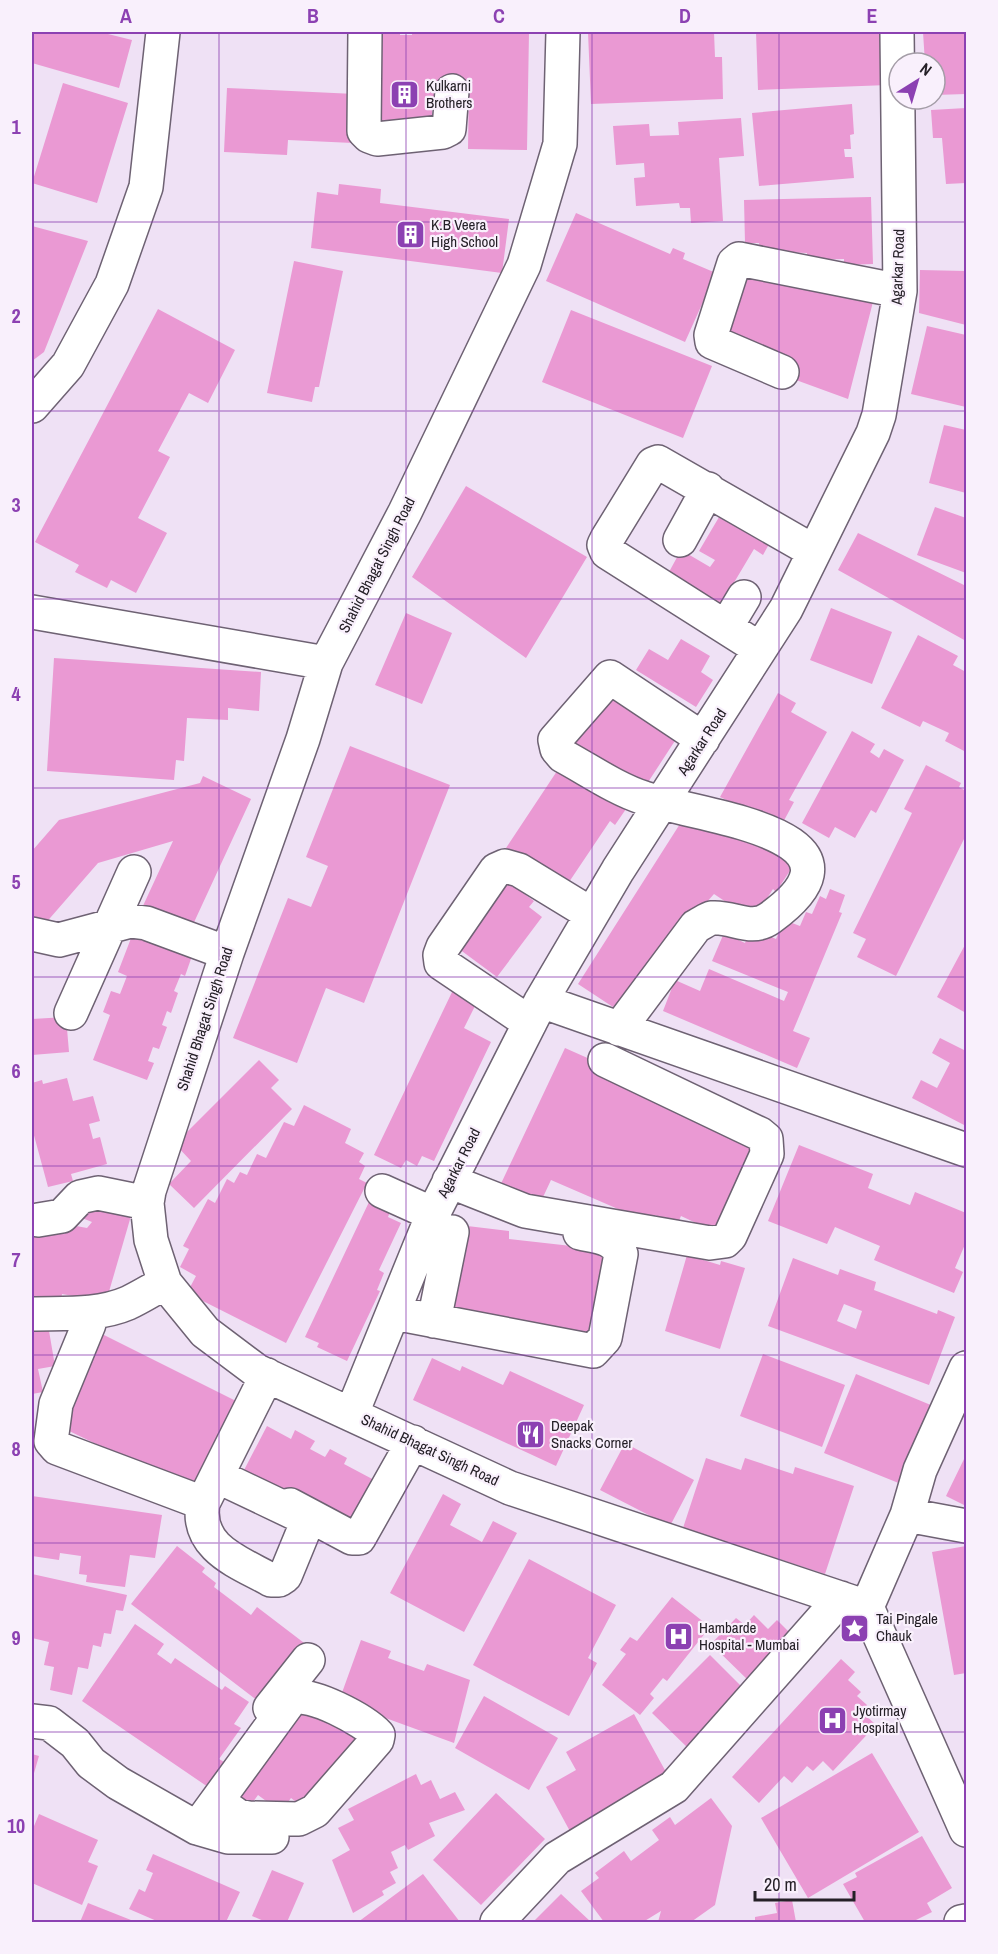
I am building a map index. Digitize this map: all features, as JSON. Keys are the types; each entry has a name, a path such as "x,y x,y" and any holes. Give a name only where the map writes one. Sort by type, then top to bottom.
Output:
{"street":[{"path":"32,406 68,365 106,294 143,198 164,32"},
{"path":"365,32 364,131 369,136 377,139 443,132 449,129 452,91"},
{"name":"Shahid Bhagat Singh Road","path":"563,32 560,144 524,265 405,512 326,663 303,739 226,953 152,1180 147,1203 151,1240 165,1282 204,1332 272,1378 510,1488 854,1603"},
{"name":"Agarkar Road","path":"352,1413 394,1313 535,1012 591,914 786,609 873,433 879,415 900,291 897,32"},
{"path":"782,372 712,342 711,335 734,263 739,259 900,291"},
{"path":"760,649 607,552 604,545 653,464 665,464 813,551"},
{"path":"680,540 708,489"},
{"path":"726,627 744,597"},
{"path":"32,612 326,663"},
{"path":"619,1029 696,927 712,918 754,925 769,919 802,888 809,876 809,866 801,852 779,838 720,816 644,798 563,756 556,749 555,740 610,677 703,739"},
{"path":"591,914 519,870 505,866 496,870 443,947 440,955 441,963 535,1012 619,1029 966,1150"},
{"path":"71,1013 134,872"},
{"path":"32,934 59,940 130,921 146,923 226,953"},
{"path":"651,1082 669,1046"},
{"path":"444,1207 525,1210 710,1243 725,1241 730,1236 767,1155 766,1139 760,1134 606,1060"},
{"path":"382,1191 444,1207 610,1240 617,1245 621,1254 605,1338 593,1351 394,1313"},
{"path":"38,1220 62,1216 80,1197 98,1193 147,1203"},
{"path":"434,1321 444,1207"},
{"path":"32,1314 94,1312 112,1309 129,1303 165,1282"},
{"path":"89,1324 56,1404 51,1441 57,1448 210,1489 272,1378"},
{"path":"496,1923 557,1858 674,1787 854,1603 907,1515 920,1470 966,1368"},
{"path":"272,1378 234,1473 352,1538 363,1535 412,1442"},
{"path":"907,1515 966,1526"},
{"path":"854,1603 966,1830"},
{"path":"192,1825 258,1722 308,1659"},
{"path":"192,1825 217,1802 292,1698 299,1695 309,1698 355,1718 378,1735 377,1740 315,1811 299,1819 238,1816 217,1802"},
{"path":"32,1721 49,1723 75,1743 91,1763 118,1783 192,1825 228,1837 274,1837 302,1831 316,1823"},
{"path":"961,1923 966,1921"}],"building":[{"path":"32,32 100,32 132,40 119,88 32,63"},
{"name":"Kulkarni Brothers","path":"373,32 400,32 400,35 412,35 412,32 529,32 527,150 468,149 469,82 438,81 438,106 432,106 432,120 404,119 404,129 371,129"},
{"path":"588,32 714,32 715,57 722,57 723,99 591,104"},
{"path":"756,32 886,32 887,85 758,90"},
{"path":"923,32 966,32 966,94 947,95 947,51 924,51"},
{"path":"63,83 128,103 97,203 32,183"},
{"path":"227,88 355,94 353,143 288,140 287,155 224,152"},
{"path":"852,104 854,134 850,135 851,149 844,149 845,157 852,157 854,178 759,186 752,113"},
{"path":"966,108 966,183 946,184 942,138 933,138 931,111 947,111 947,109"},
{"path":"741,118 744,156 719,158 723,221 691,223 690,208 680,208 679,203 636,206 634,178 645,177 644,163 616,165 613,126 649,124 650,136 679,135 678,122"},
{"name":"K.B Veera High School","path":"339,184 381,189 380,203 509,219 502,273 311,248 317,192 338,195"},
{"path":"871,197 873,264 844,265 844,259 807,260 807,253 760,251 759,243 745,243 744,200"},
{"path":"576,213 670,254 673,248 685,253 683,259 716,273 685,342 546,281"},
{"path":"32,226 88,241 44,352 32,361"},
{"path":"294,261 343,271 319,387 315,387 312,402 267,393"},
{"path":"743,265 874,298 848,399 785,376 719,336"},
{"path":"920,270 966,271 966,325 919,313"},
{"path":"158,309 235,350 208,403 189,393 158,451 170,457 138,518 167,533 136,593 111,580 107,588 75,572 79,565 35,542"},
{"path":"571,310 712,366 683,438 542,382"},
{"path":"927,326 966,335 966,407 911,394"},
{"path":"944,425 966,430 966,493 929,483"},
{"path":"466,486 587,557 526,658 412,577"},
{"path":"725,507 774,535 763,555 754,549 729,591 724,620 663,583 681,550 710,567 715,560 699,551"},
{"path":"935,507 966,518 966,573 917,555"},
{"path":"858,533 966,586 966,641 838,570"},
{"path":"831,608 892,632 872,684 810,660"},
{"path":"406,613 452,633 422,704 375,685"},
{"path":"918,635 958,656 953,665 966,672 966,752 945,741 949,733 923,721 920,727 881,708"},
{"path":"681,639 710,656 701,672 713,680 696,707 636,670 649,649 668,660"},
{"path":"54,658 261,672 259,711 228,708 228,720 187,718 184,761 176,760 174,780 47,771"},
{"path":"609,682 682,730 641,793 567,744"},
{"path":"778,693 796,703 791,712 827,732 789,800 794,802 781,826 720,797"},
{"path":"852,731 875,744 870,752 879,758 884,749 904,760 876,813 871,810 855,838 835,827 829,838 802,823"},
{"path":"350,746 450,785 364,1003 326,988 297,1063 233,1038 288,898 311,907 328,866 306,857"},
{"path":"561,765 626,809 615,825 610,821 565,888 506,848"},
{"path":"926,765 961,783 959,787 966,791 966,835 896,976 857,957 866,939 853,933 912,813 904,809"},
{"path":"203,776 251,799 190,931 142,908 173,841 98,863 37,933 32,928 32,851 59,820 200,783"},
{"path":"685,816 713,822 799,857 776,892 773,889 753,920 714,894 613,1007 578,984"},
{"path":"504,879 534,901 529,907 542,917 497,977 455,946"},
{"path":"830,889 845,895 839,912 842,913 793,1031 810,1038 797,1068 663,1011 675,980 700,991 709,969 784,1001 788,992 712,961 724,933 745,943 751,928 776,939 784,920 800,926 806,912 812,914 820,896 826,899"},
{"path":"133,933 192,956 185,976 181,974 174,991 178,993 171,1013 167,1011 162,1025 167,1027 159,1049 153,1047 148,1061 154,1063 147,1080 93,1060 110,1015 103,1012 111,991 120,994 127,976 118,972"},
{"path":"966,943 966,1013 937,997"},
{"path":"453,990 477,1002 464,1028 491,1042 434,1161 422,1156 417,1166 406,1160 401,1168 374,1155"},
{"path":"66,1017 69,1052 32,1055 32,1019"},
{"path":"940,1038 966,1051 966,1126 912,1098 921,1080 937,1088 950,1063 932,1053"},
{"path":"565,1048 592,1060 590,1065 762,1142 724,1236 681,1216 677,1225 655,1215 650,1227 617,1212 618,1209 551,1180 537,1210 498,1190"},
{"path":"259,1060 279,1080 271,1088 292,1109 194,1208 169,1184 191,1161 175,1144"},
{"path":"67,1078 73,1101 93,1096 100,1121 89,1124 93,1139 100,1137 107,1164 71,1174 73,1181 48,1187 32,1128 32,1083 42,1080 43,1084"},
{"path":"304,1105 351,1129 345,1143 364,1153 359,1162 365,1166 359,1179 367,1183 286,1343 187,1293 196,1276 180,1267 189,1249 183,1246 208,1199 215,1203 227,1179 234,1183 240,1172 247,1175 257,1154 266,1158 284,1122 294,1126"},
{"path":"799,1145 873,1174 868,1188 910,1205 915,1192 966,1213 966,1242 955,1268 963,1272 954,1293 874,1260 880,1246 835,1227 827,1244 768,1221"},
{"path":"369,1202 390,1212 388,1217 401,1223 379,1270 384,1273 377,1290 380,1291 347,1361 317,1347 319,1343 305,1337"},
{"path":"77,1203 133,1209 106,1302 62,1294 60,1309 32,1305 33,1229 64,1234 71,1225 87,1228 92,1222 77,1216"},
{"path":"459,1225 509,1231 509,1239 607,1250 598,1337 451,1314"},
{"path":"687,1255 720,1265 721,1261 745,1268 720,1349 665,1331"},
{"path":"793,1258 838,1275 840,1269 876,1282 874,1290 937,1314 938,1310 955,1317 929,1385 768,1326","holes":["844,1304 862,1311 856,1329 837,1321"]},
{"path":"48,1325 55,1366 38,1369 43,1392 32,1394 32,1329"},
{"path":"100,1333 236,1401 202,1495 65,1429"},
{"path":"763,1354 845,1385 822,1447 740,1416"},
{"name":"Deepak Snacks Corner","path":"432,1358 460,1371 462,1366 503,1385 510,1371 584,1405 556,1466 413,1400"},
{"path":"856,1374 938,1408 906,1486 824,1453"},
{"path":"267,1426 291,1439 295,1430 315,1441 310,1449 325,1457 330,1449 347,1458 344,1464 376,1481 355,1535 242,1474"},
{"path":"625,1443 694,1480 670,1526 600,1490"},
{"path":"966,1455 966,1506 946,1496"},
{"path":"706,1458 741,1470 745,1458 793,1474 795,1467 854,1486 825,1574 683,1528"},
{"path":"443,1494 461,1504 450,1525 482,1542 493,1521 517,1533 464,1632 390,1593"},
{"path":"32,1496 162,1515 155,1558 130,1555 125,1587 86,1582 87,1575 79,1574 81,1556 60,1553 59,1560 32,1556"},
{"path":"177,1546 205,1568 202,1572 216,1583 214,1587 251,1615 257,1607 312,1649 267,1708 131,1604"},
{"path":"966,1546 966,1673 954,1675 932,1552"},
{"path":"529,1559 616,1605 588,1658 597,1663 569,1716 473,1665"},
{"path":"32,1574 127,1595 123,1611 116,1610 111,1634 104,1633 101,1647 93,1645 88,1669 78,1667 72,1695 50,1690 54,1667 44,1665 49,1642 32,1638"},
{"path":"672,1597 710,1627 667,1681 663,1678 650,1694 654,1698 640,1715 602,1685 626,1654 620,1650 630,1637 637,1641"},
{"path":"754,1615 768,1629 777,1620 796,1639 752,1684 711,1644 736,1618 745,1625"},
{"path":"135,1624 164,1644 157,1654 171,1664 175,1658 222,1690 225,1686 249,1702 234,1724 241,1728 219,1759 224,1762 208,1787 82,1701"},
{"path":"361,1640 391,1651 388,1658 424,1671 427,1664 470,1680 454,1743 339,1701"},
{"path":"710,1655 749,1694 691,1751 652,1713"},
{"path":"841,1659 855,1672 848,1680 861,1692 857,1696 867,1705 861,1711 876,1725 833,1771 823,1761 813,1771 807,1766 792,1783 784,1776 759,1803 732,1777"},
{"path":"484,1696 558,1738 529,1790 455,1748"},
{"path":"301,1700 371,1736 305,1809 291,1798 281,1812 258,1795 247,1810 229,1796"},
{"path":"634,1714 671,1781 572,1835 546,1787 576,1770 566,1752"},
{"path":"872,1753 919,1832 808,1898 761,1818"},
{"path":"32,1754 39,1756 32,1780"},
{"path":"416,1774 421,1785 431,1780 440,1799 455,1792 465,1810 429,1823 435,1836 408,1850 405,1845 391,1852 398,1868 390,1872 396,1883 382,1891 384,1895 353,1913 332,1860 350,1850 338,1828 354,1820 348,1809"},
{"path":"496,1793 545,1839 481,1905 433,1860"},
{"path":"711,1798 732,1826 715,1905 691,1922 658,1922 661,1911 643,1922 604,1922 581,1891 599,1878 595,1873 624,1851 631,1861 659,1840 652,1830 670,1817 675,1825"},
{"path":"39,1814 98,1840 88,1862 98,1866 82,1905 32,1883 32,1831"},
{"path":"922,1836 952,1888 927,1903 932,1912 912,1922 865,1922 843,1884 857,1877 855,1873"},
{"path":"153,1854 240,1892 226,1922 159,1922 129,1909 139,1889 145,1892 153,1873 146,1870"},
{"path":"272,1870 304,1883 287,1922 266,1922 252,1916"},
{"path":"423,1874 460,1922 358,1922"},
{"path":"561,1894 591,1922 533,1922"},
{"path":"792,1900 796,1922 755,1922 755,1917 777,1913 775,1903"},
{"path":"88,1903 136,1922 80,1922"}],"place":[{"name":"Kulkarni Brothers","path":"405,95"},
{"name":"K.B Veera High School","path":"410,234"},
{"name":"Deepak Snacks Corner","path":"530,1435"},
{"name":"Tai Pingale Chauk","path":"855,1628"},
{"name":"Hambarde Hospital - Mumbai","path":"678,1637"},
{"name":"Jyotirmay Hospital","path":"832,1720"}]}
